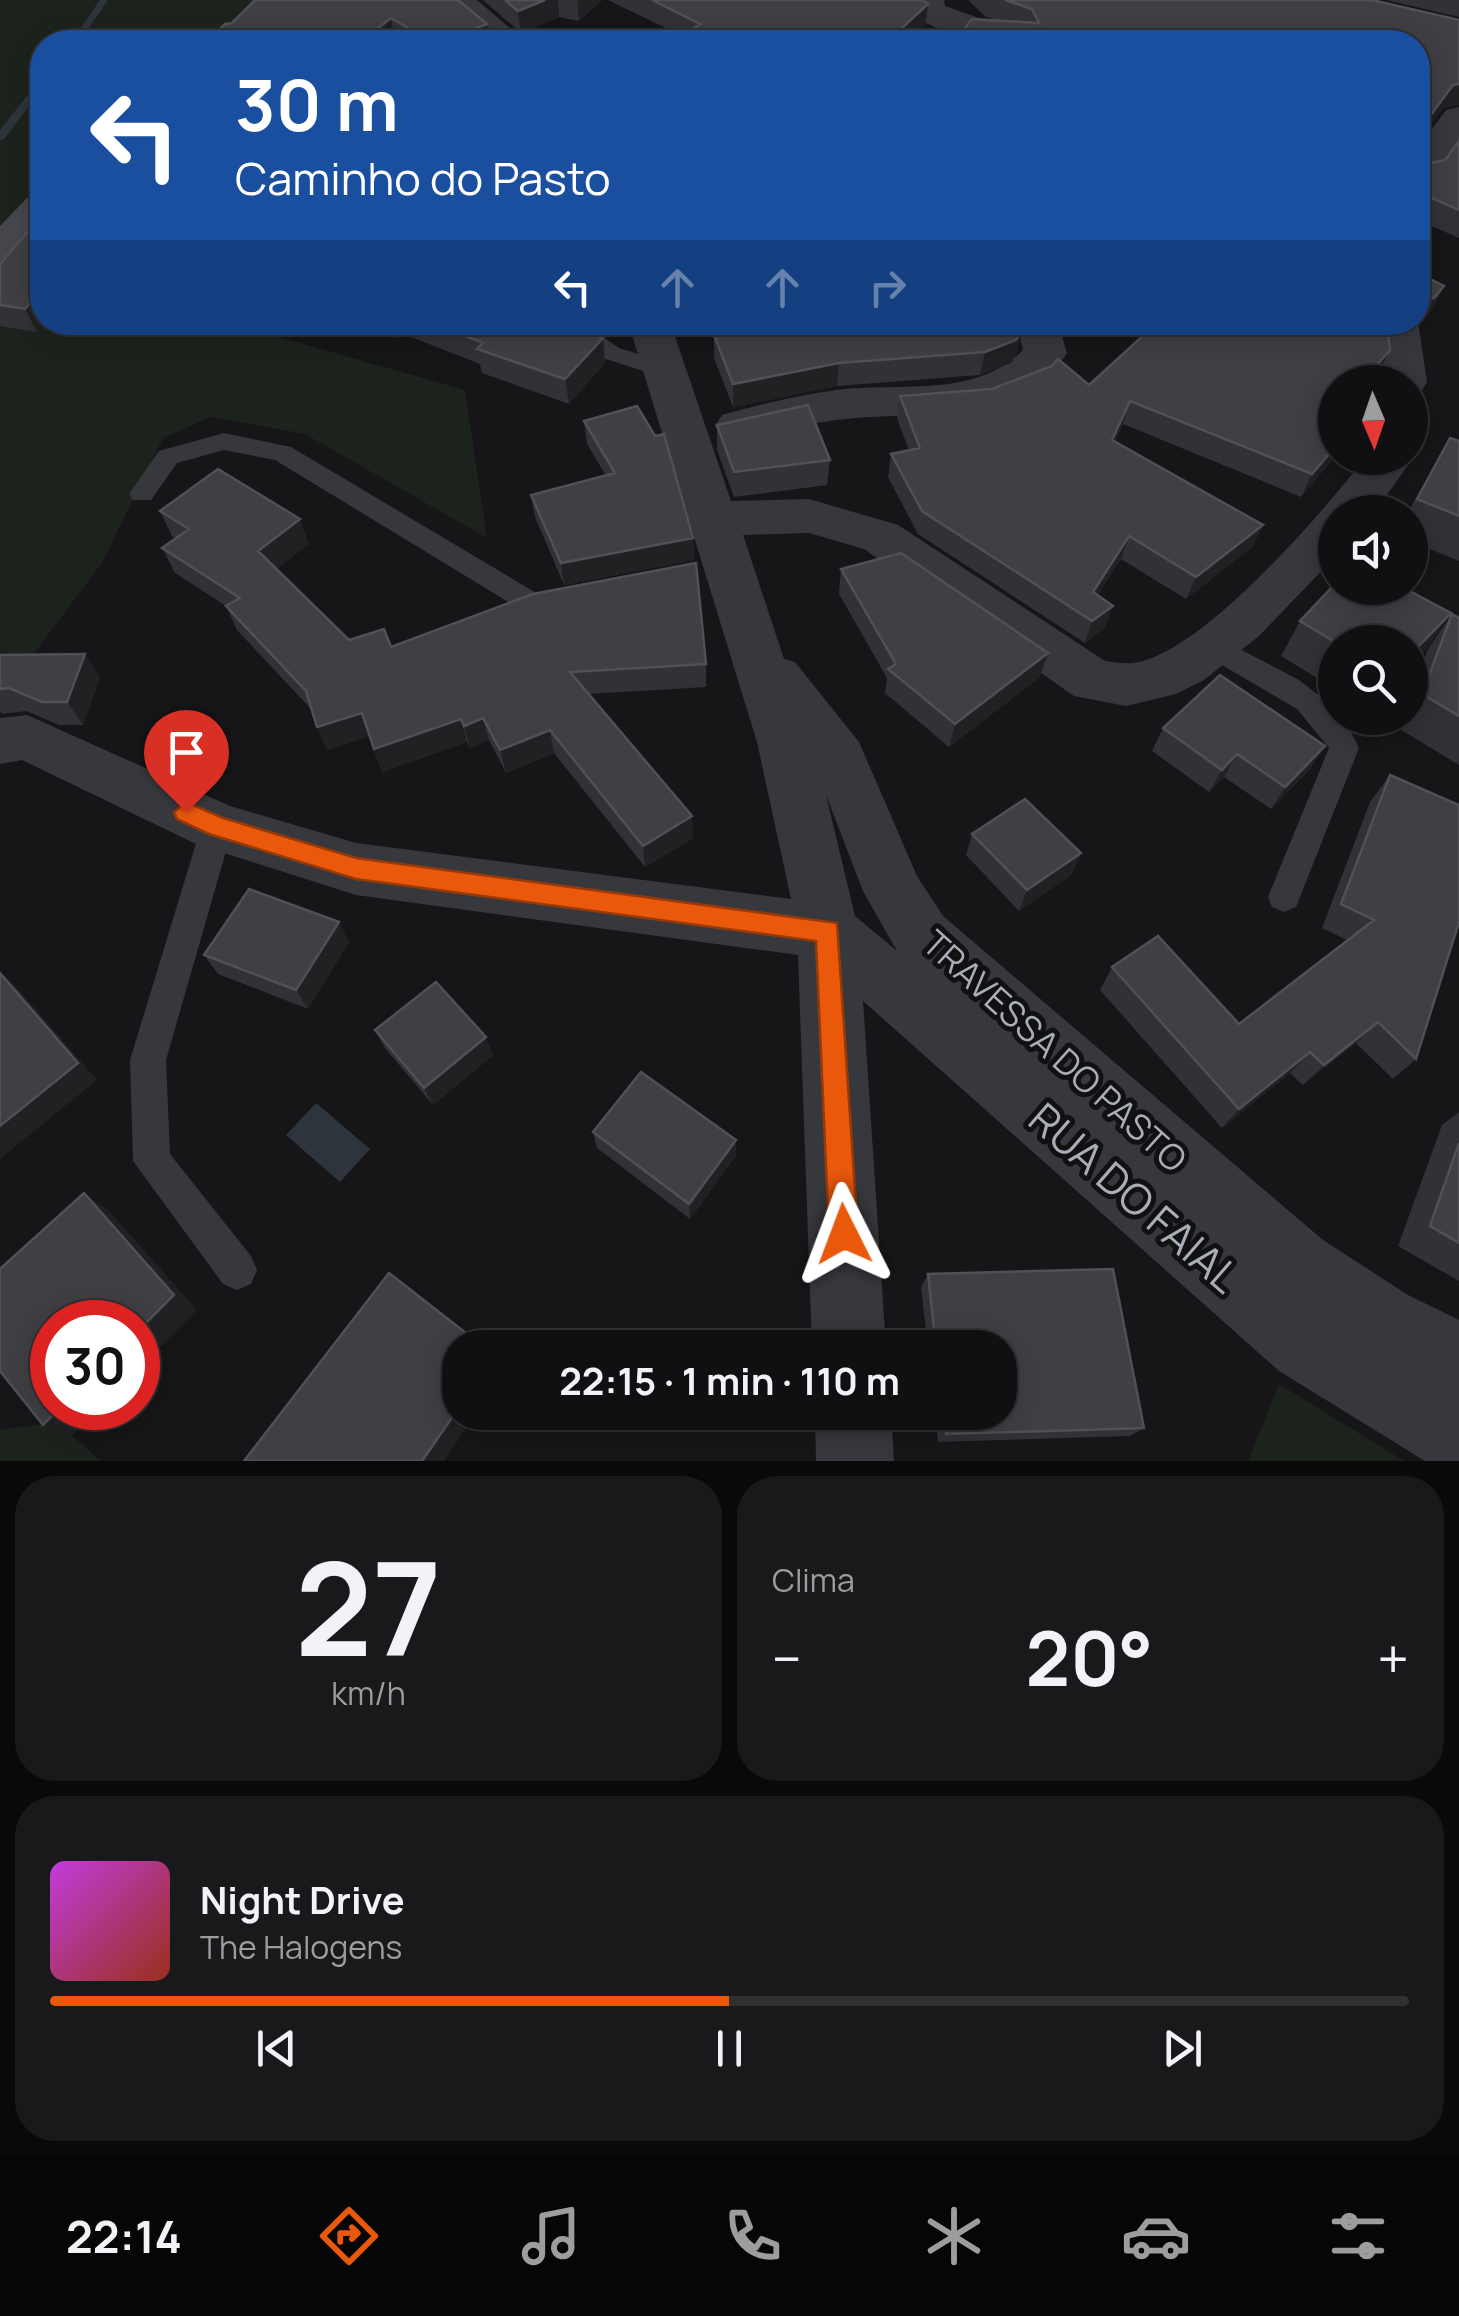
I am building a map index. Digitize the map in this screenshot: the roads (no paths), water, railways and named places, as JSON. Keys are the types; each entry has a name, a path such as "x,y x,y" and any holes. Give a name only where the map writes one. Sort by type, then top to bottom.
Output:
{"main road":[{"path":"0,249 30,217"}],"street":[{"path":"457,0 494,30"},
{"path":"928,0 923,7 933,13 981,30"},
{"path":"1430,157 1459,118"},
{"path":"653,335 686,436 714,553 754,648 785,742 828,931 848,1330"},
{"path":"686,436 838,405 987,393 1029,376 1045,354 1041,335"},
{"path":"1399,335 1403,365"},
{"path":"1362,495 1377,475"},
{"path":"714,553 809,516 881,536 1093,681 1134,685 1170,674 1213,646 1318,543"},
{"name":"TRAVESSA DO PASTO","path":"754,648 840,758 893,891 920,936 1298,1265 1382,1321 1459,1360"},
{"path":"0,741 27,737 218,827 356,868 828,931"},
{"name":"RUA DO FAIAL","path":"828,931 1305,1345 1459,1438"},
{"path":"853,1430 855,1461"}],"lane":[{"path":"585,335 611,353 665,370"},
{"path":"142,494 168,457 224,441 282,453 535,605 592,594"},
{"path":"1213,646 1320,711 1338,729 1344,748 1284,898"},
{"path":"218,827 148,1060 148,1077 152,1161 238,1270"}],"waterway":[{"path":"83,30 104,0"},
{"path":"0,137 30,98"}]}
